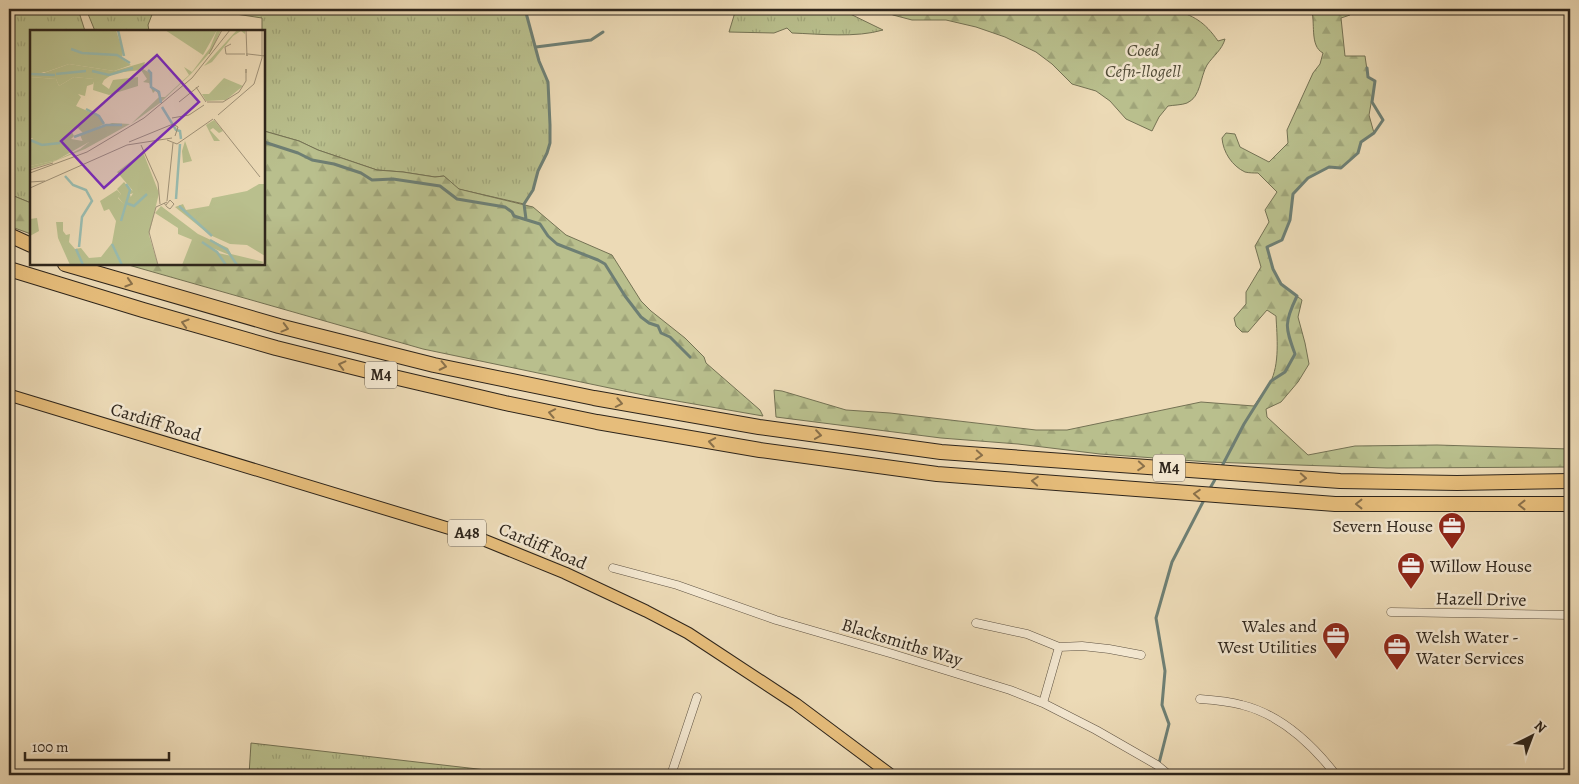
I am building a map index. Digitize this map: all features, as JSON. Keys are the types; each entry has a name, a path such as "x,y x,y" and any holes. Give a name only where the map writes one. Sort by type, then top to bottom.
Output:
{"highway":[{"path":"9,235 30,245"},
{"path":"9,245 30,252"},
{"name":"M4","path":"68,265 279,326 434,364 594,398 764,428 941,452 1340,481 1457,483 1570,481"},
{"path":"74,265 86,270"},
{"name":"M4","path":"9,268 152,313 368,372 579,418 765,450 937,474 1335,504 1570,504"}],"main road":[{"name":"Cardiff Road","path":"9,395 474,536 565,573 646,610 688,633 796,704 887,773"}],"street":[{"name":"Blacksmiths Way","path":"613,568 677,585 776,620 1010,690 1043,703 1096,730 1157,765 1169,775"},
{"name":"Hazell Drive","path":"1392,612 1570,615"},
{"path":"976,623 1027,634 1059,647 1082,646 1141,655"},
{"path":"1043,703 1059,647"},
{"path":"671,775 697,697"},
{"path":"1200,699 1244,705 1268,715 1299,735 1318,753 1336,775"}],"green space":[{"path":"9,9 78,9 85,30 30,30 30,203 9,194"},
{"path":"86,9 160,9 153,12 148,25 149,30 95,30"},
{"path":"203,9 525,9 539,61 548,82 550,143 538,171 533,190 524,204 458,189 444,176 435,177 377,170 318,150 299,141 265,131 265,30 262,30 262,18"},
{"path":"736,9 840,9 883,30 850,35 792,33 787,28 774,33 729,32"},
{"name":"Coed Cefn-llogell","path":"882,9 1172,9 1198,20 1218,41 1225,39 1220,50 1207,65 1198,92 1192,100 1180,105 1168,106 1159,117 1152,131 1126,119 1110,101 1096,91 1072,84 1052,64 1036,52 1005,37 976,27 946,20 912,20 893,15"},
{"path":"1311,9 1353,9 1350,15 1341,18 1345,56 1365,56 1368,77 1375,81 1369,115 1374,133 1361,142 1358,153 1341,168 1329,167 1308,178 1293,194 1290,220 1282,240 1267,247 1273,269 1281,284 1302,300 1298,317 1309,364 1298,382 1281,402 1266,409 1267,417 1308,455 1355,446 1437,445 1570,449 1570,467 1387,468 1209,462 1100,454 1018,444 941,438 776,417 774,390 846,410 890,413 1036,430 1067,430 1201,402 1254,406 1273,376 1277,350 1276,316 1267,310 1248,332 1242,332 1236,326 1234,318 1246,304 1246,292 1261,267 1255,246 1269,222 1265,210 1277,192 1258,173 1245,172 1236,166 1226,153 1222,138 1226,133 1235,134 1240,147 1269,162 1288,143 1287,130 1313,73 1320,64 1323,53 1319,50 1314,39"},
{"path":"265,131 299,141 318,150 377,170 435,177 444,176 459,189 533,207 566,235 612,255 641,301 685,338 704,357 706,363 760,410 763,416 648,396 423,349 129,265 265,265"},
{"path":"9,194 30,203 30,234 9,226"},
{"path":"251,743 495,771 647,775 249,775"}],"waterway":[{"path":"525,9 539,61 548,82 550,125 550,143 547,153 538,171 533,190 524,204 526,219"},
{"path":"536,47 591,40 603,32"},
{"path":"1221,468 1244,424 1271,381 1285,372 1295,354 1287,325 1297,296 1281,284 1273,269 1267,247 1282,240 1290,220 1293,194 1308,178 1329,167 1341,168 1358,153 1361,142 1374,133 1383,120 1372,102 1375,81 1368,77 1367,68"},
{"path":"265,142 298,153 312,160 334,164 361,173 372,180 393,179 440,186 457,199 505,207 514,216 540,224 548,236 557,244 605,264 641,317 649,323 658,326 661,333 670,337 690,357"},
{"path":"1209,490 1217,476"},
{"path":"1156,775 1169,724 1162,705 1165,671 1156,618 1172,562 1205,498"}],"place":[{"name":"Severn House","path":"1452,550"},
{"name":"Willow House","path":"1411,590"},
{"name":"Wales and West Utilities","path":"1336,660"},
{"name":"Welsh Water - Water Services","path":"1397,671"}]}
